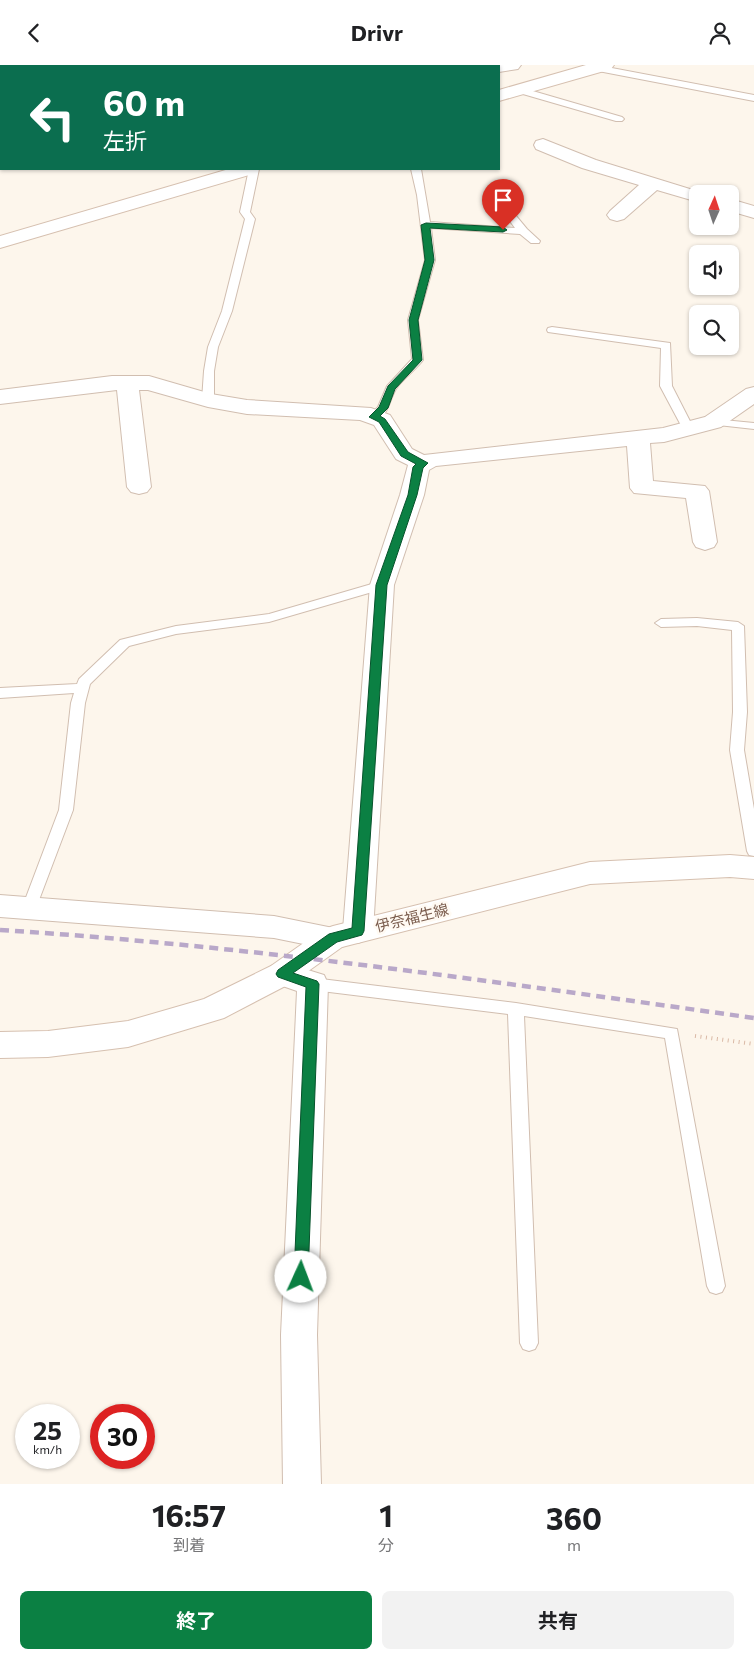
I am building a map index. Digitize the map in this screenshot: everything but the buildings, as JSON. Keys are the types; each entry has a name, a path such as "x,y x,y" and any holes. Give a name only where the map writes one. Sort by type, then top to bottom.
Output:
{"street":[{"path":"500,96 600,66"},
{"path":"543,145 589,164 689,193"},
{"path":"0,242 246,170"},
{"path":"617,215 653,183"},
{"path":"739,208 754,212"},
{"path":"0,397 112,383 150,383 208,400 247,407 363,413 382,421 404,454 423,463"},
{"path":"127,383 139,487"},
{"path":"0,905 274,927 345,935 382,585 412,495 418,467 430,460 664,435 713,422 754,394"},
{"path":"638,439 642,488 697,491 705,542"},
{"name":"伊奈福生線","path":"0,1045 48,1044 128,1034 213,1009 282,974 345,935 590,873 730,866 754,868"},
{"path":"282,974 313,984 298,1335 302,1484"}],"lane":[{"path":"600,66 754,98"},
{"path":"518,90 619,119"},
{"path":"208,400 209,371 213,347 228,311 247,236 250,219 245,212 254,170"},
{"path":"374,417 383,408 391,388 418,360 413,320 430,260 422,195 416,170"},
{"path":"509,213 522,231 534,241"},
{"path":"426,225 522,231"},
{"path":"552,330 666,345 666,386 688,429"},
{"path":"713,422 754,426"},
{"path":"29,908 66,810 78,703 84,682 125,643 176,630 269,618 382,585"},
{"path":"661,623 738,626 740,712 737,750 754,851"},
{"path":"0,693 82,688"},
{"path":"313,984 516,1009 672,1033 716,1286"},
{"path":"516,1009 529,1343"}],"path":[{"path":"672,1033 754,1044"}],"railway":[{"path":"0,930 95,937 284,956 472,979 754,1018"}],"route":[{"path":"301,1277 313,984 282,974 333,938 358,931 382,585 412,495 418,467 423,463 404,454 382,421 374,417 383,408 391,388 418,360 413,320 430,260 426,225 503,230"}]}
